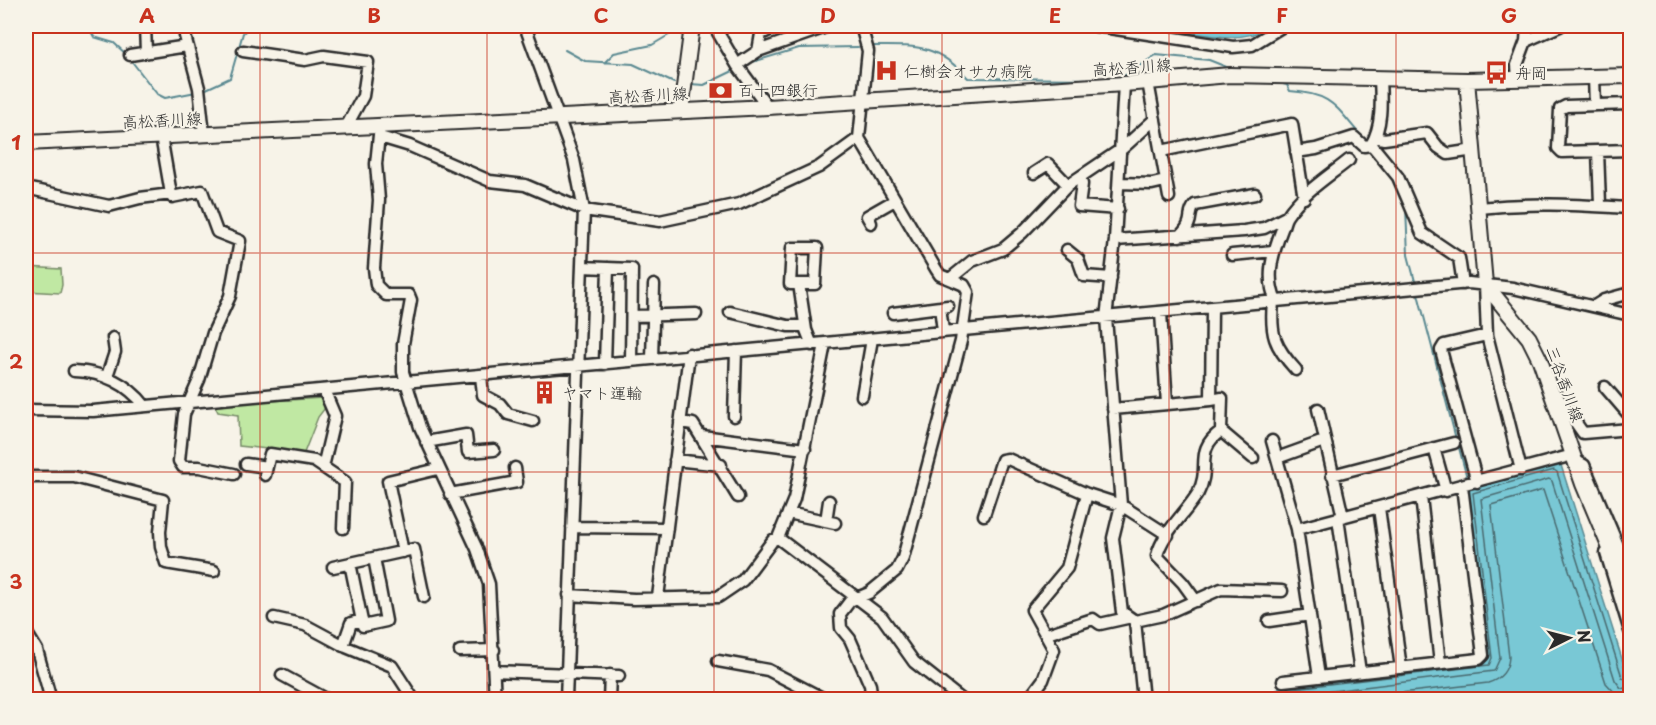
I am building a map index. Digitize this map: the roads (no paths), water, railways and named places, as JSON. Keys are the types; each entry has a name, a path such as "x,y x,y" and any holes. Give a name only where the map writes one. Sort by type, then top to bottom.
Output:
{"main road":[{"path":"681,110 692,26"},
{"name":"高松香川線","path":"26,143 346,127 380,131 557,116 864,101 1230,75 1467,80 1630,76"},
{"path":"1467,80 1485,284"},
{"name":"三谷香川線","path":"1485,284 1529,338 1605,538 1630,596"}],"street":[{"path":"145,26 146,52"},
{"path":"525,26 574,160 584,210 566,699"},
{"path":"714,26 737,65 768,106"},
{"path":"758,51 758,30 778,26"},
{"path":"737,65 758,51 828,26"},
{"path":"861,26 868,51 859,138 936,269 940,274 964,285 968,292 962,329 929,469 903,558 897,570 869,593 850,601 840,614 840,621 870,685 872,699"},
{"path":"1096,26 1233,47 1252,45 1283,26"},
{"path":"1518,79 1517,65 1526,41 1527,26"},
{"path":"1526,41 1560,26"},
{"path":"130,55 186,41 199,88 204,134"},
{"path":"243,51 305,60 324,56 368,62 363,96 346,127"},
{"path":"1594,77 1595,105"},
{"path":"1371,143 1381,111 1380,78"},
{"path":"1148,82 1169,197"},
{"path":"1124,84 1123,148 1106,318 1121,505 1113,538 1122,612 1131,620 1143,699"},
{"path":"1630,104 1566,106 1560,109 1558,148 1562,152 1630,150"},
{"path":"951,278 972,261 1002,249 1016,238 1068,185 1123,148 1155,119"},
{"path":"1161,151 1292,124 1304,198"},
{"path":"495,699 489,584 477,549 426,442 403,372 402,353 411,300 409,295 386,295 376,285 374,268 379,200 376,164 380,131 490,181 525,185 584,210 660,220 739,204 819,167 859,138"},
{"path":"1371,143 1384,138 1427,133 1438,147 1448,154 1474,150"},
{"path":"161,136 171,194"},
{"path":"1296,152 1316,149 1354,137 1371,143 1398,177 1422,233 1460,258 1462,284"},
{"path":"1599,150 1600,204"},
{"path":"1115,240 1264,228 1286,217 1304,198 1349,160"},
{"path":"1034,173 1048,164 1068,185"},
{"path":"1080,177 1082,184 1079,206 1118,210"},
{"path":"1120,183 1152,184 1165,181"},
{"path":"26,188 109,206 140,198 171,194 172,197 202,191 217,232 240,241 230,296 213,333 184,414 179,461 183,467 199,467 234,474"},
{"path":"1180,236 1189,227 1191,209 1195,205 1255,194"},
{"path":"871,223 867,216 895,200"},
{"path":"1479,208 1531,202 1600,204 1630,208"},
{"path":"1286,217 1273,251 1274,302 1271,327 1279,348 1296,370"},
{"path":"1067,250 1078,259 1084,276 1111,278"},
{"path":"1232,255 1273,251"},
{"path":"582,267 632,269 632,361"},
{"path":"606,364 608,268"},
{"path":"799,284 805,326 812,345"},
{"path":"26,410 75,412 145,406 1462,284 1485,284 1630,315"},
{"path":"1485,284 1487,335 1521,470"},
{"path":"652,359 654,285"},
{"path":"1596,306 1604,300 1630,293"},
{"path":"893,313 944,306 943,332"},
{"path":"1211,400 1212,308"},
{"path":"730,312 788,326 805,326"},
{"path":"1161,313 1167,404"},
{"path":"633,316 696,314"},
{"path":"1477,482 1441,350 1444,345 1487,335"},
{"path":"107,376 115,352 113,338"},
{"path":"862,396 872,339"},
{"path":"569,595 634,599 718,597 743,580 773,540 778,538 788,513 805,449 825,344"},
{"path":"734,416 736,351"},
{"path":"658,597 689,354"},
{"path":"74,371 107,376 138,397 145,406"},
{"path":"481,376 483,395 500,404 508,414 533,421"},
{"path":"1549,386 1558,394 1583,433 1630,429"},
{"path":"1605,387 1630,416"},
{"path":"323,467 335,416 324,390"},
{"path":"1113,409 1222,398 1221,430"},
{"path":"1318,409 1340,518 1360,672"},
{"path":"680,422 693,424 721,465 738,497"},
{"path":"1221,430 1253,458"},
{"path":"1196,601 1157,555 1160,544 1198,493 1205,476 1204,449 1212,437 1221,430"},
{"path":"426,442 466,435 468,452 494,450"},
{"path":"702,436 805,449"},
{"path":"1272,441 1297,529 1319,677"},
{"path":"1277,458 1324,441"},
{"path":"1332,475 1454,443"},
{"path":"1434,448 1446,490"},
{"path":"246,464 266,471 270,454 314,461 345,482 343,528"},
{"path":"1297,529 1574,458 1584,465 1630,574"},
{"path":"984,515 1002,460 1008,459 1087,494 1121,505 1168,535"},
{"path":"675,460 721,465"},
{"path":"450,494 517,482 515,468"},
{"path":"403,552 388,481 438,469"},
{"path":"26,477 74,477 163,500 160,532 166,563 214,571"},
{"path":"1283,681 1479,659 1483,655 1462,486"},
{"path":"1028,699 1043,680 1052,661 1054,650 1032,610 1067,568 1087,494"},
{"path":"1420,497 1440,663"},
{"path":"788,513 831,522 829,501"},
{"path":"1379,508 1401,668"},
{"path":"572,527 667,528"},
{"path":"778,538 882,617 914,662 962,699"},
{"path":"1605,538 1604,544 1630,631"},
{"path":"333,567 414,549 424,597"},
{"path":"350,563 363,626 386,621 374,558"},
{"path":"1047,634 1093,619 1100,624 1163,615 1221,589 1282,591"},
{"path":"1269,621 1310,615"},
{"path":"274,618 305,625 343,646 392,666 414,699"},
{"path":"343,646 351,623 362,620"},
{"path":"26,632 37,650 51,699"},
{"path":"460,651 494,650"},
{"path":"718,661 768,670 826,699"},
{"path":"494,671 567,672 614,676 609,699"},
{"path":"282,675 328,699"}],"water":[{"path":"1155,26 1271,26 1258,33 1229,37"},
{"path":"1560,462 1630,684 1630,699 1268,700 1283,683 1486,660 1466,487"}],"waterway":[{"path":"88,26 94,37 114,43 127,55"},
{"path":"204,90 230,78 243,33 250,26"},
{"path":"604,63 614,53 652,45 679,29"},
{"path":"871,46 913,47 935,52 968,78 1104,79"},
{"path":"746,64 799,48 858,47"},
{"path":"565,50 585,61 633,64 674,83"},
{"path":"1121,78 1156,55 1209,60 1229,68"},
{"path":"130,59 157,94 165,98 196,92"},
{"path":"690,84 704,85 735,70"},
{"path":"1270,81 1287,85 1290,91 1316,95 1325,99 1339,110 1363,138"},
{"path":"1406,208 1408,255 1416,285"},
{"path":"1417,290 1456,439"},
{"path":"1458,444 1467,478"}],"place":[{"name":"仁樹会オサカ病院","path":"886,71"},
{"name":"舟岡","path":"1497,73"},
{"name":"百十四銀行","path":"720,90"},
{"name":"ヤマト運輸","path":"544,393"}]}
